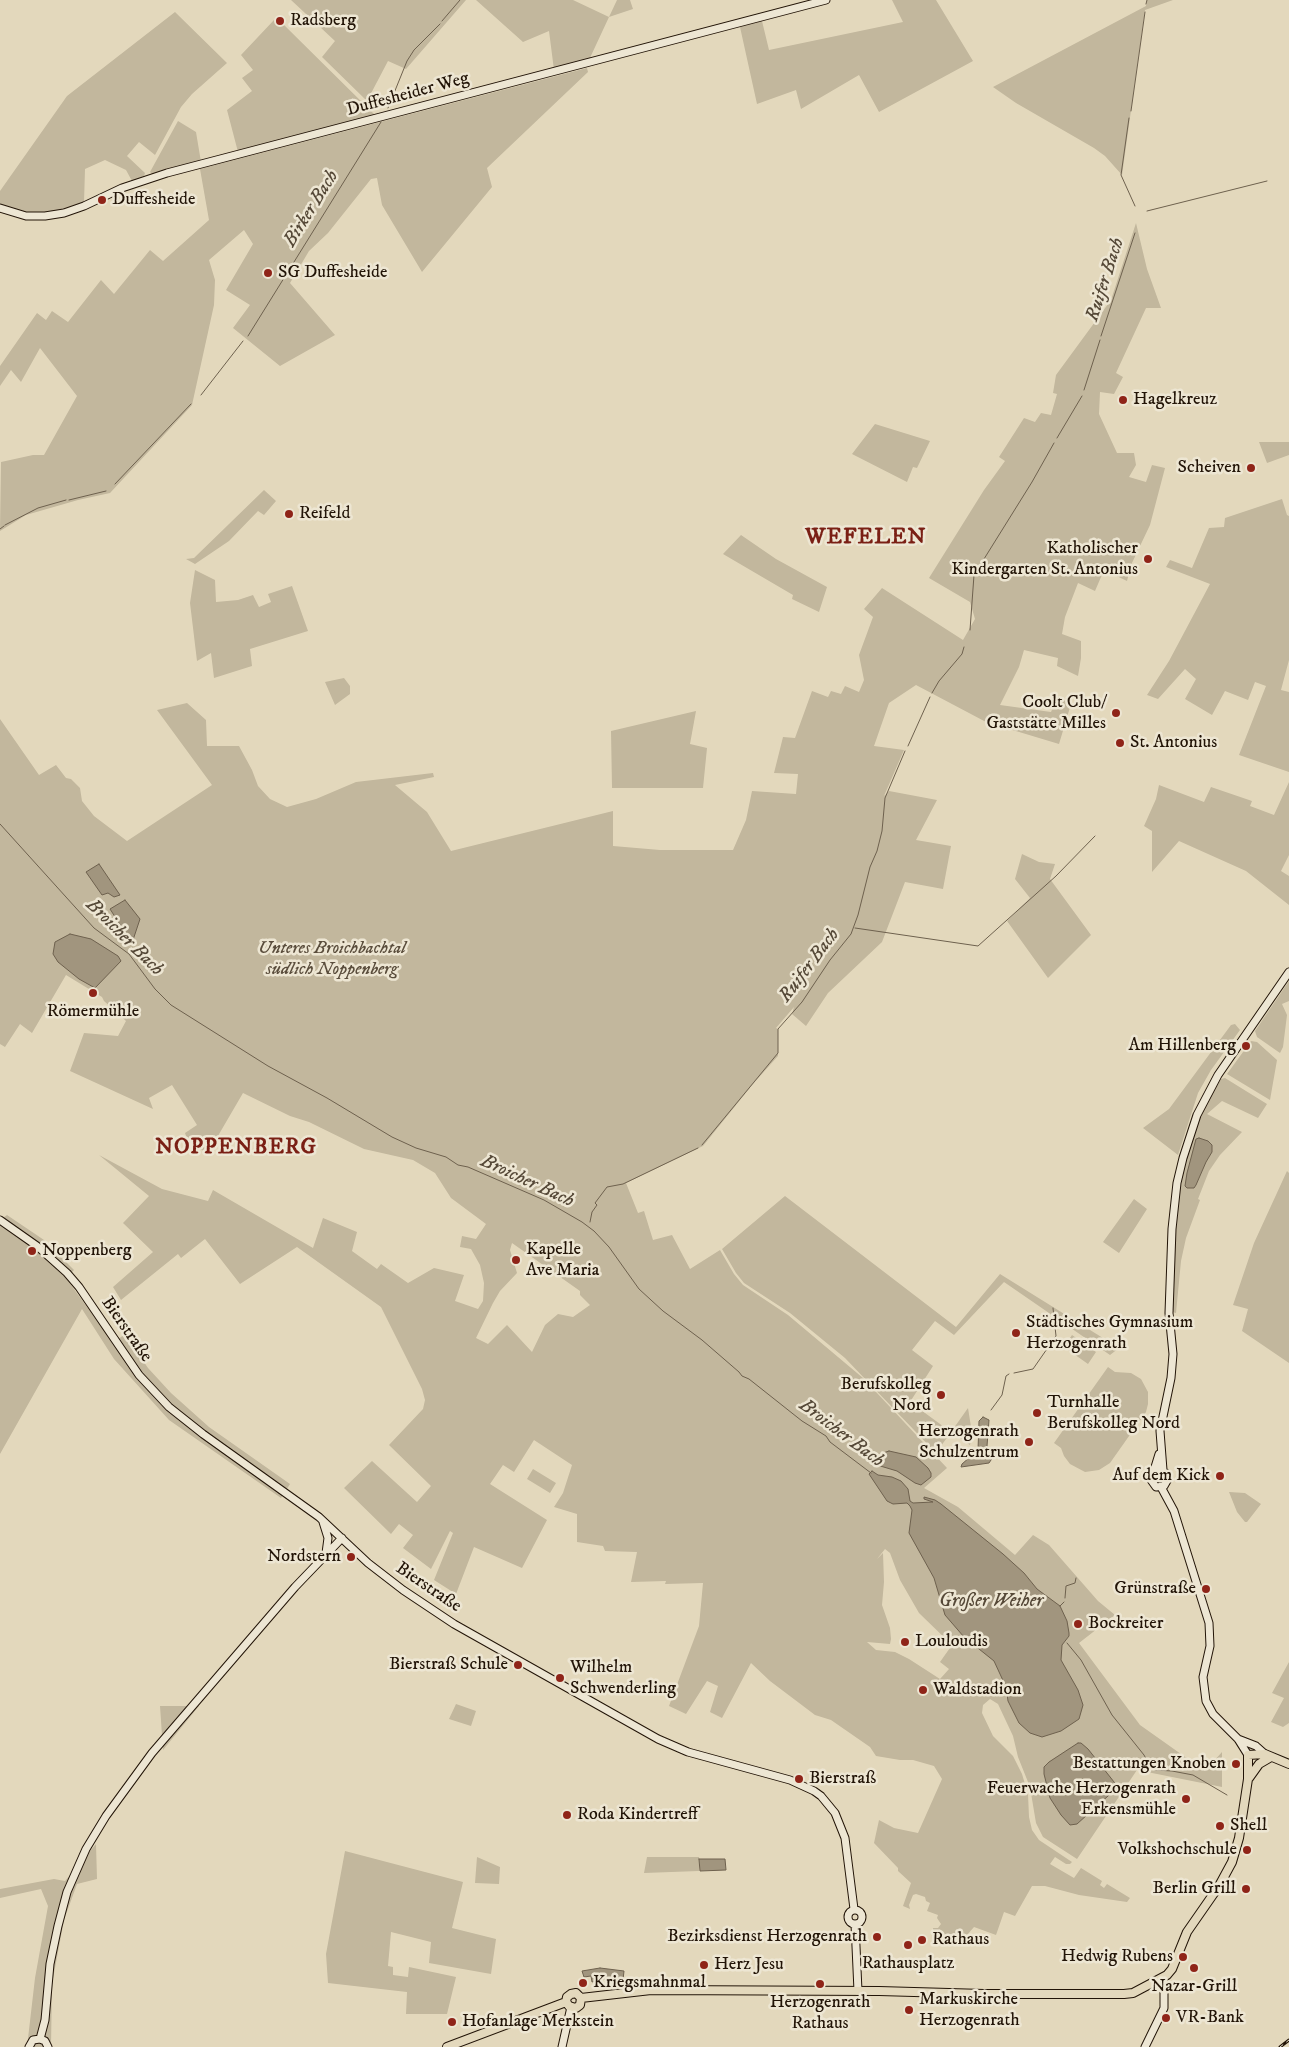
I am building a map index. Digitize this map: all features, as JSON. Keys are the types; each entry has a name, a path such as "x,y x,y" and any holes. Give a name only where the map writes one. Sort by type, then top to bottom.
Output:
{"main road":[{"name":"Duffesheider Weg","path":"0,208 36,216 64,213 122,188 167,173 826,0"},
{"path":"1164,1486 1156,1487 1152,1482 1151,1476 1155,1471 1160,1446 1161,1421 1173,1364 1169,1313 1172,1229 1177,1183 1197,1115 1218,1075 1289,972"},
{"name":"Bierstraße","path":"0,1220 37,1246 67,1273 79,1287 139,1375 169,1407 203,1434 321,1519 377,1571 448,1620 652,1736 688,1752 790,1780 814,1791 827,1801 835,1812 845,1838 854,1909"},
{"path":"581,1998 651,1990 1124,1994 1133,1993 1160,1979 1173,1968 1187,1932 1226,1872 1236,1848 1250,1764 1248,1755 1238,1739 1213,1714 1204,1694 1203,1677 1210,1646 1209,1623 1164,1486 1168,1476 1163,1470 1160,1446"},
{"path":"1155,1471 1163,1470"},
{"path":"321,1519 327,1533 326,1554"},
{"path":"40,2039 45,2020 50,1964 58,1926 67,1892 86,1849 106,1816 152,1753 342,1538"},
{"path":"1238,1739 1256,1746 1268,1756"},
{"path":"1248,1755 1268,1756 1289,1764"},
{"path":"1248,1779 1259,1764 1268,1756"},
{"path":"854,1909 859,1910 863,1916 862,1921 855,1924 848,1918 850,1912 854,1909"},
{"path":"855,1924 858,1991"},
{"path":"1144,2047 1164,2008 1164,1991 1160,1979"},
{"path":"562,2047 569,2005 567,1997 571,1994 578,1994 581,1998"},
{"path":"447,2047 569,2005 578,2006 581,2003 581,1998"},
{"path":"29,2047 34,2040 40,2039 45,2041 48,2047"}],"green space":[{"path":"291,0 466,0 406,69 388,61 367,101 322,57 335,41"},
{"path":"476,0 573,0 609,17 589,60 554,70 549,31 523,42"},
{"path":"617,0 630,0 633,9 609,17"},
{"path":"892,0 936,0 973,61 879,112 859,75 801,109 796,90 757,104 740,27 762,21 769,50 903,22"},
{"path":"1147,0 1173,0 1145,10 1122,175 1105,156 1094,148 1016,103 993,87 1146,6"},
{"path":"175,12 227,63 192,94 181,107 155,155 139,142 127,156 145,173 144,176 132,181 126,170 105,160 85,169 84,203 53,213 27,213 0,205 0,191 67,96"},
{"path":"274,20 280,25 282,23 375,115 238,152 227,110 252,91 242,78 253,70 241,55"},
{"path":"587,68 588,72 487,168 492,187 422,272 382,205 377,178 371,179 328,233 309,251 290,283 335,335 280,366 233,328 250,305 226,290 253,244 244,230 209,260 215,280 214,305 192,405 110,493 26,515 0,531 1,462 33,455 44,455 77,396 40,348 21,382 11,370 0,386 0,366 37,313 46,320 52,311 68,322 101,280 114,294 150,250 163,261 209,220 200,169"},
{"path":"178,121 196,132 201,162 152,174 150,172"},
{"name":"Unteres Broichbachtal südlich Noppenberg","path":"1136,223 1147,269 1161,308 1146,308 1116,373 1123,377 1114,394 1100,392 1099,414 1117,453 1134,453 1136,465 1129,477 1146,482 1152,465 1165,468 1150,525 1131,565 1127,581 1104,570 1095,591 1078,583 1065,617 1062,634 1081,641 1078,676 1057,666 1058,658 1024,650 1019,667 1000,705 1051,712 1058,696 1071,704 1059,744 986,722 916,685 889,703 874,746 904,750 884,796 889,791 937,800 916,840 951,846 943,889 905,882 882,942 828,993 806,1026 792,1014 794,1007 776,1028 778,1029 778,1056 703,1146 626,1183 638,1213 644,1211 653,1240 672,1235 690,1269 720,1250 743,1285 788,1315 863,1378 947,1468 924,1488 958,1507 1015,1555 1033,1535 1049,1545 1098,1601 1115,1615 1079,1643 1140,1725 1205,1771 1222,1752 1222,1787 1137,1770 1077,1859 1043,1837 1036,1823 1030,1787 1018,1757 1013,1736 998,1704 990,1699 983,1705 982,1713 993,1736 1013,1756 1022,1774 1028,1794 1029,1817 1032,1830 1039,1840 1072,1862 1066,1864 1055,1857 1050,1864 1074,1878 1081,1868 1102,1881 1100,1885 1104,1888 1107,1884 1130,1898 1127,1902 1079,1895 1045,1886 1032,1886 1015,1916 1004,1912 996,1935 974,1927 961,1942 950,1943 934,1935 933,1928 938,1928 941,1924 937,1918 938,1915 927,1911 930,1903 926,1901 925,1897 913,1895 909,1905 910,1909 903,1906 911,1883 874,1843 879,1820 894,1828 918,1833 942,1779 934,1766 913,1760 876,1756 870,1747 831,1720 815,1715 770,1681 751,1663 722,1718 710,1712 718,1686 707,1681 686,1714 669,1706 699,1626 703,1583 665,1584 666,1581 631,1582 637,1552 605,1551 603,1546 577,1542 577,1514 554,1507 563,1493 572,1465 534,1440 514,1472 503,1465 490,1484 547,1520 522,1568 474,1547 456,1594 434,1580 453,1533 450,1531 431,1569 403,1548 413,1535 399,1524 391,1534 344,1488 372,1461 417,1502 431,1486 389,1445 423,1409 425,1400 422,1389 381,1307 297,1247 240,1284 205,1239 181,1258 178,1254 121,1300 113,1287 153,1252 123,1223 149,1196 99,1155 162,1189 208,1201 213,1190 313,1248 323,1218 357,1232 352,1251 377,1269 381,1264 408,1283 434,1268 464,1275 455,1301 478,1309 483,1301 484,1283 480,1265 471,1249 460,1247 462,1236 476,1239 486,1224 451,1198 435,1173 413,1160 364,1149 243,1093 208,1153 189,1144 185,1133 197,1125 172,1085 149,1098 153,1109 70,1071 84,1033 118,1036 126,1021 102,997 66,975 32,1033 20,1024 5,1047 0,1044 0,719 39,775 56,765 66,778 71,779 80,788 82,801 94,816 127,841 212,785 157,710 187,703 206,720 207,746 239,746 258,786 270,799 287,807 316,799 356,782 433,773 434,777 395,785 427,812 451,851 613,811 613,846 660,850 733,850 746,820 752,791 796,794 798,774 774,773 783,737 795,738 812,691 828,697 831,691 841,694 845,686 859,692 864,680 859,655 873,617 864,609 882,588 963,640 975,619 970,602 929,578 984,490 1005,461 999,457 1024,418 1035,422 1041,413 1051,415 1057,394 1053,393 1056,375 1111,300","holes":["126,900 132,942 111,910","512,1243 580,1291 580,1295 590,1305 573,1317 558,1314 545,1325 532,1352 507,1325 488,1344 476,1338 500,1291 517,1273 510,1250","885,1549 890,1553 900,1580 919,1613 952,1645 940,1662 949,1669 940,1679 909,1659 895,1652 876,1650 867,1642 890,1644 891,1639 890,1628 882,1605 884,1582 883,1553 877,1559"]},
{"path":"875,424 930,441 917,468 913,467 907,482 852,454"},
{"path":"1259,442 1289,442 1289,455 1267,463"},
{"path":"264,490 276,501 264,515 258,511 229,541 195,564 186,559 194,558"},
{"path":"1282,499 1289,516 1289,660 1281,690 1289,692 1289,772 1239,755 1266,686 1255,682 1248,700 1225,691 1212,715 1185,699 1196,679 1185,669 1158,699 1147,695 1169,661 1210,584 1166,567 1170,560 1192,568 1209,528 1224,527 1225,518"},
{"path":"741,535 776,559 827,587 819,612 792,599 793,595 723,554"},
{"path":"195,570 215,580 216,602 238,600 253,595 259,607 271,602 268,594 292,586 308,631 250,649 252,666 214,678 211,653 197,661 190,603"},
{"path":"344,678 350,686 350,694 335,705 325,682"},
{"path":"696,711 690,744 707,748 703,788 612,788 611,731"},
{"path":"1289,782 1289,855 1281,871 1289,876 1289,905 1246,871 1179,841 1152,872 1152,831 1144,826 1156,799 1159,785 1204,802 1211,787 1252,801 1250,806 1274,815"},
{"path":"1022,854 1039,862 1055,864 1050,879 1091,935 1048,978 1007,921 1030,898 1015,879"},
{"path":"1289,981 1289,1001 1282,1004 1287,1015 1283,1047 1280,1053 1257,1037 1255,1031"},
{"path":"1235,1024 1240,1030 1211,1070 1198,1093 1178,1155 1143,1128 1169,1109 1231,1025"},
{"path":"1251,1041 1257,1042 1277,1060 1270,1100 1227,1074"},
{"path":"1225,1078 1267,1104 1258,1118 1222,1101 1207,1114 1242,1132 1220,1155 1209,1171 1198,1199 1200,1200 1186,1238 1181,1261 1176,1313 1172,1312 1177,1207 1186,1160 1192,1138 1207,1103 1221,1079"},
{"path":"1287,1171 1289,1173 1289,1363 1242,1331 1248,1309 1233,1305 1254,1243"},
{"path":"785,1196 956,1327 1000,1274 1119,1348 1110,1355 1004,1282 954,1335 935,1321 912,1350 933,1366 910,1402 951,1432 936,1453 845,1358 790,1313 744,1283 736,1273 722,1249"},
{"path":"1134,1199 1147,1209 1119,1253 1103,1242"},
{"path":"7,1215 44,1240 74,1270 66,1278 113,1343 125,1334 148,1368 171,1393 209,1427 290,1484 281,1498 169,1420 114,1359 82,1309 0,1454 0,1220"},
{"path":"1072,1335 1096,1352 1088,1364 1064,1347"},
{"path":"1108,1367 1115,1372 1131,1373 1141,1379 1148,1392 1148,1404 1146,1412 1110,1463 1099,1470 1085,1472 1070,1464 1061,1448 1054,1443"},
{"path":"968,1408 972,1433 970,1445 951,1432"},
{"path":"533,1469 556,1483 550,1493 527,1479"},
{"path":"1229,1492 1245,1493 1261,1504 1247,1522 1237,1512"},
{"path":"1289,1662 1289,1723 1283,1727 1271,1722 1284,1698 1272,1693"},
{"path":"456,1704 476,1711 471,1726 449,1719"},
{"path":"160,1706 199,1706 163,1750"},
{"path":"96,1844 97,1879 77,1884 64,1920 52,1984 51,2047 27,2047 35,1978 48,1906 41,1889 0,1898 0,1889 54,1879 65,1881"},
{"path":"345,1851 463,1882 452,1928 496,1939 491,1974 429,1963 431,1942 391,1932 388,1966 393,1967 393,1975 408,1977 409,1967 456,1977 447,2014 406,2014 407,1992 328,1983 326,1954"},
{"path":"477,1857 500,1867 499,1884 475,1883"},
{"path":"647,1857 699,1857 699,1871 644,1873"}],"water":[{"path":"99,864 120,895 114,897 108,893 102,895 86,872"},
{"path":"125,900 140,919 132,943 110,909"},
{"path":"70,934 91,939 118,956 121,961 95,988 79,979 58,962 53,954 55,942"},
{"path":"1196,1139 1208,1141 1212,1145 1212,1152 1194,1188 1187,1188 1185,1186 1187,1173"},
{"path":"983,1417 989,1420 987,1446 993,1457 989,1463 961,1467 978,1450 979,1421"},
{"path":"889,1451 916,1457 928,1468 931,1477 921,1485 897,1471 877,1465 875,1462 877,1458"},
{"name":"Großer Weiher","path":"872,1471 878,1475 892,1477 901,1481 908,1489 910,1501 913,1503 933,1502 924,1499 924,1497 941,1504 1003,1554 1024,1573 1037,1589 1060,1606 1067,1621 1069,1633 1069,1636 1062,1645 1061,1660 1078,1690 1083,1705 1079,1719 1061,1731 1042,1737 1030,1733 1019,1723 1008,1701 1006,1687 994,1661 964,1637 945,1615 934,1578 909,1533 912,1510 910,1506 907,1503 893,1504 887,1501 869,1474"},
{"path":"1078,1743 1081,1743 1088,1749 1118,1787 1077,1824 1070,1825 1050,1798 1044,1767"},
{"path":"699,1859 725,1859 726,1870 700,1871"},
{"path":"600,1968 624,1971 623,1980 603,1979 592,1982 591,1976 584,1977 582,1971"}],"waterway":[{"name":"Birker Bach","path":"442,21 460,0"},
{"name":"Ruifer Bach","path":"1146,4 1147,0"},
{"name":"Ruifer Bach","path":"1131,111 1145,12"},
{"name":"Birker Bach","path":"388,108 407,61 414,50 440,24"},
{"name":"Ruifer Bach","path":"1129,118 1121,175 1135,206"},
{"name":"Birker Bach","path":"248,336 381,122"},
{"path":"1147,211 1267,181"},
{"name":"Ruifer Bach","path":"1101,336 1135,233"},
{"name":"Ruifer Bach","path":"1084,390 1100,340"},
{"name":"Birker Bach","path":"201,395 243,341"},
{"name":"Ruifer Bach","path":"1057,438 1082,396"},
{"name":"Birker Bach","path":"115,484 191,404"},
{"name":"Ruifer Bach","path":"970,630 974,575 1054,443"},
{"name":"Birker Bach","path":"69,500 106,491"},
{"name":"Birker Bach","path":"5,525 38,508 66,500"},
{"name":"Birker Bach","path":"0,529 4,526"},
{"name":"Ruifer Bach","path":"932,693 939,681 962,654 964,647"},
{"name":"Ruifer Bach","path":"908,746 930,697"},
{"name":"Ruifer Bach","path":"702,1145 778,1053 778,1029 802,1002 830,960 851,934 858,915 870,867 877,851 882,831 885,798 905,751"},
{"name":"Broicher Bach","path":"0,824 94,928 129,954 155,989 171,1005 268,1066 327,1098 392,1137 416,1148 446,1157 458,1165 468,1167 544,1200 582,1222 594,1231 609,1247 639,1289 663,1311 702,1340 742,1376 749,1379 802,1421 826,1436 830,1442 871,1473"},
{"path":"855,928 978,946 1056,876 1095,836"},
{"name":"Ruifer Bach","path":"590,1222 592,1212 597,1205 595,1203 607,1187 623,1184 698,1148"},
{"path":"1014,1373 1033,1369 1056,1336 1053,1308"},
{"path":"991,1410 1002,1395 1006,1376 1009,1374"},
{"path":"1065,1598 1066,1586 1075,1583 1076,1578"},
{"path":"1060,1606 1064,1602"},
{"name":"Broicher Bach","path":"1067,1643 1081,1660 1112,1715 1144,1755 1150,1766 1156,1770 1193,1775 1227,1795"}],"railway":[{"path":"1280,2047 1289,2040"}],"place":[{"name":"Radsberg","path":"280,21"},
{"name":"Duffesheide","path":"102,200"},
{"name":"SG Duffesheide","path":"268,273"},
{"name":"Hagelkreuz","path":"1123,400"},
{"name":"Scheiven","path":"1251,468"},
{"name":"Reifeld","path":"289,514"},
{"name":"Katholischer Kindergarten St. Antonius","path":"1148,559"},
{"name":"Coolt Club/ Gaststätte Milles","path":"1116,713"},
{"name":"St. Antonius","path":"1120,743"},
{"name":"Römermühle","path":"93,993"},
{"name":"Am Hillenberg","path":"1246,1046"},
{"name":"Noppenberg","path":"32,1251"},
{"name":"Kapelle Ave Maria","path":"516,1260"},
{"name":"Städtisches Gymnasium Herzogenrath","path":"1016,1333"},
{"name":"Berufskolleg Nord","path":"941,1395"},
{"name":"Turnhalle Berufskolleg Nord","path":"1037,1413"},
{"name":"Herzogenrath Schulzentrum","path":"1029,1442"},
{"name":"Auf dem Kick","path":"1220,1476"},
{"name":"Nordstern","path":"351,1557"},
{"name":"Grünstraße","path":"1206,1589"},
{"name":"Bockreiter","path":"1078,1624"},
{"name":"Louloudis","path":"905,1642"},
{"name":"Bierstraß Schule","path":"518,1665"},
{"name":"Wilhelm Schwenderling","path":"560,1678"},
{"name":"Waldstadion","path":"923,1690"},
{"name":"Bestattungen Knoben","path":"1236,1764"},
{"name":"Bierstraß","path":"799,1779"},
{"name":"Feuerwache Herzogenrath Erkensmühle","path":"1186,1799"},
{"name":"Roda Kindertreff","path":"567,1815"},
{"name":"Shell","path":"1220,1826"},
{"name":"Volkshochschule","path":"1247,1850"},
{"name":"Berlin Grill","path":"1246,1889"},
{"name":"Bezirksdienst Herzogenrath","path":"877,1937"},
{"name":"Rathaus","path":"922,1940"},
{"name":"Rathausplatz","path":"908,1945"},
{"name":"Hedwig Rubens","path":"1183,1957"},
{"name":"Herz Jesu","path":"704,1965"},
{"name":"Nazar-Grill","path":"1194,1968"},
{"name":"Kriegsmahnmal","path":"583,1983"},
{"name":"Herzogenrath Rathaus","path":"820,1984"},
{"name":"Markuskirche Herzogenrath","path":"909,2010"},
{"name":"VR-Bank","path":"1166,2018"},
{"name":"Hofanlage Merkstein","path":"452,2022"}],"district":[{"name":"WEFELEN","path":"866,538"},
{"name":"NOPPENBERG","path":"236,1148"}]}
